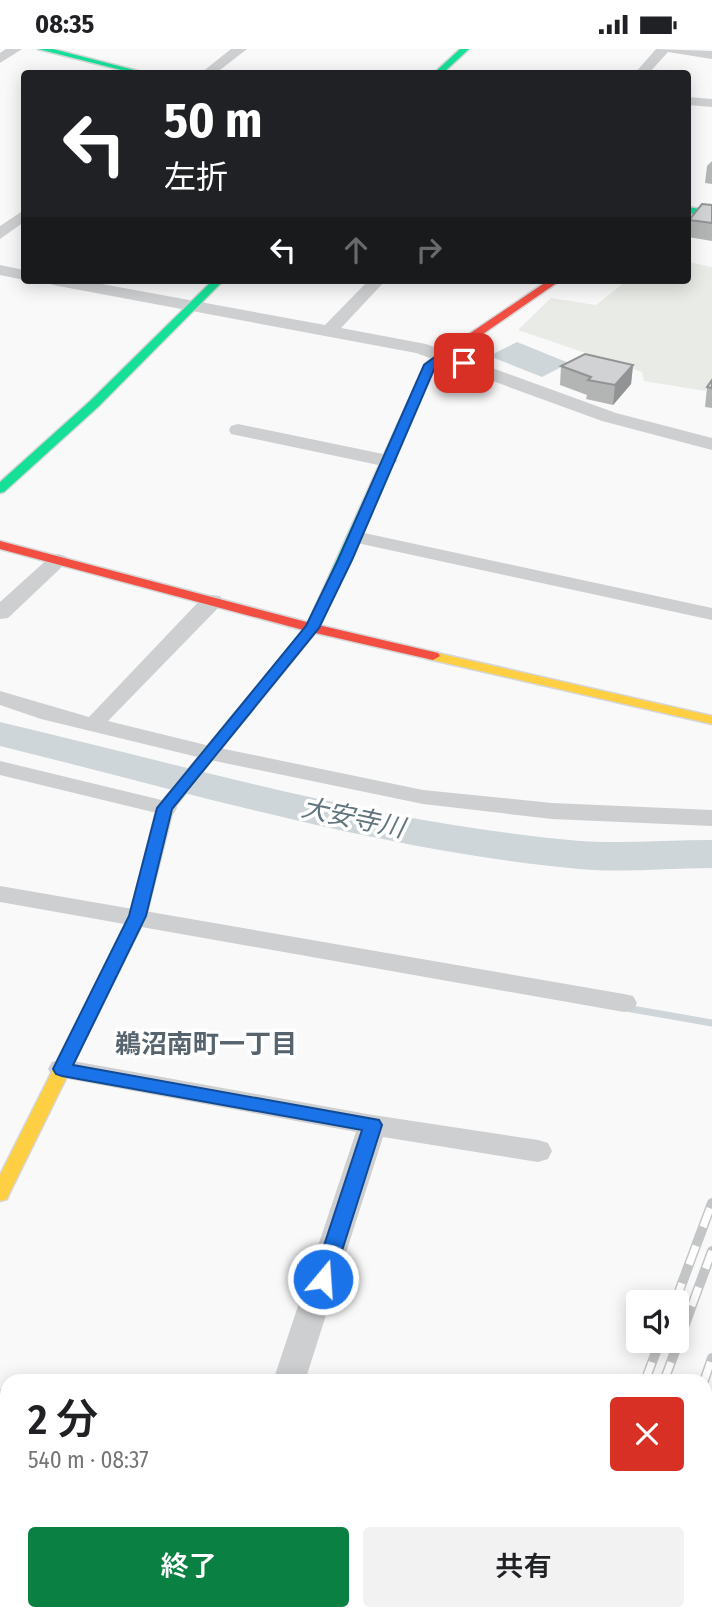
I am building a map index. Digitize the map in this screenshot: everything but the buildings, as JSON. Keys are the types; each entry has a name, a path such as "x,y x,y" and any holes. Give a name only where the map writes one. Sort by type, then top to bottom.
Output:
{"street":[{"path":"0,59 15,49"},
{"path":"42,49 130,70"},
{"path":"212,70 240,49"},
{"path":"441,70 465,49"},
{"path":"645,70 663,49"},
{"path":"672,49 712,55"},
{"path":"691,101 712,103"},
{"path":"691,210 712,214"},
{"path":"0,234 21,217"},
{"path":"0,270 21,274"},
{"path":"74,284 330,331 443,355 551,398 609,417 712,444"},
{"path":"0,489 94,404 215,284"},
{"path":"330,331 374,284"},
{"path":"0,1195 138,916 165,807 312,628 430,365 550,284"},
{"path":"238,430 388,461"},
{"path":"355,537 712,614"},
{"path":"0,545 312,628 712,720"},
{"path":"0,613 58,560"},
{"path":"100,717 212,601"},
{"path":"0,698 49,714 210,753 423,797 552,811 712,818"},
{"path":"0,768 165,807"},
{"path":"0,894 624,1003"},
{"path":"62,1069 373,1125 538,1151"},
{"path":"291,1374 373,1125"}],"shaded area":[{"path":"691,263 712,267 712,379 705,391 644,381 642,372 518,330 551,298 596,305 622,284 691,284"},
{"path":"517,342 569,363 542,377 489,356"}],"waterway":[{"name":"大安寺川","path":"0,734 367,822 484,844 583,855 712,854"},
{"path":"626,1008 712,1023"}],"railway":[{"path":"679,1290 712,1203"},
{"path":"667,1374 712,1251"},
{"path":"648,1374 656,1353"},
{"path":"706,1374 712,1358"}],"traffic: fast":[{"path":"42,49 130,70"},
{"path":"441,70 465,49"},
{"path":"691,210 712,214"},
{"path":"0,489 94,404 215,284"},
{"path":"226,733 312,628 403,426"}],"traffic: slow":[{"path":"433,656 712,720"},
{"path":"0,1194 138,916 165,808 226,733"}],"traffic: jam":[{"path":"403,426 430,365 550,284"},
{"path":"0,545 312,628 433,656"}],"district":[{"name":"鵜沼南町一丁目","path":"206,1044"}],"route":[{"path":"323,1279 373,1125 62,1069 138,916 165,808 312,628 345,560 430,365 443,355 464,363"}]}
